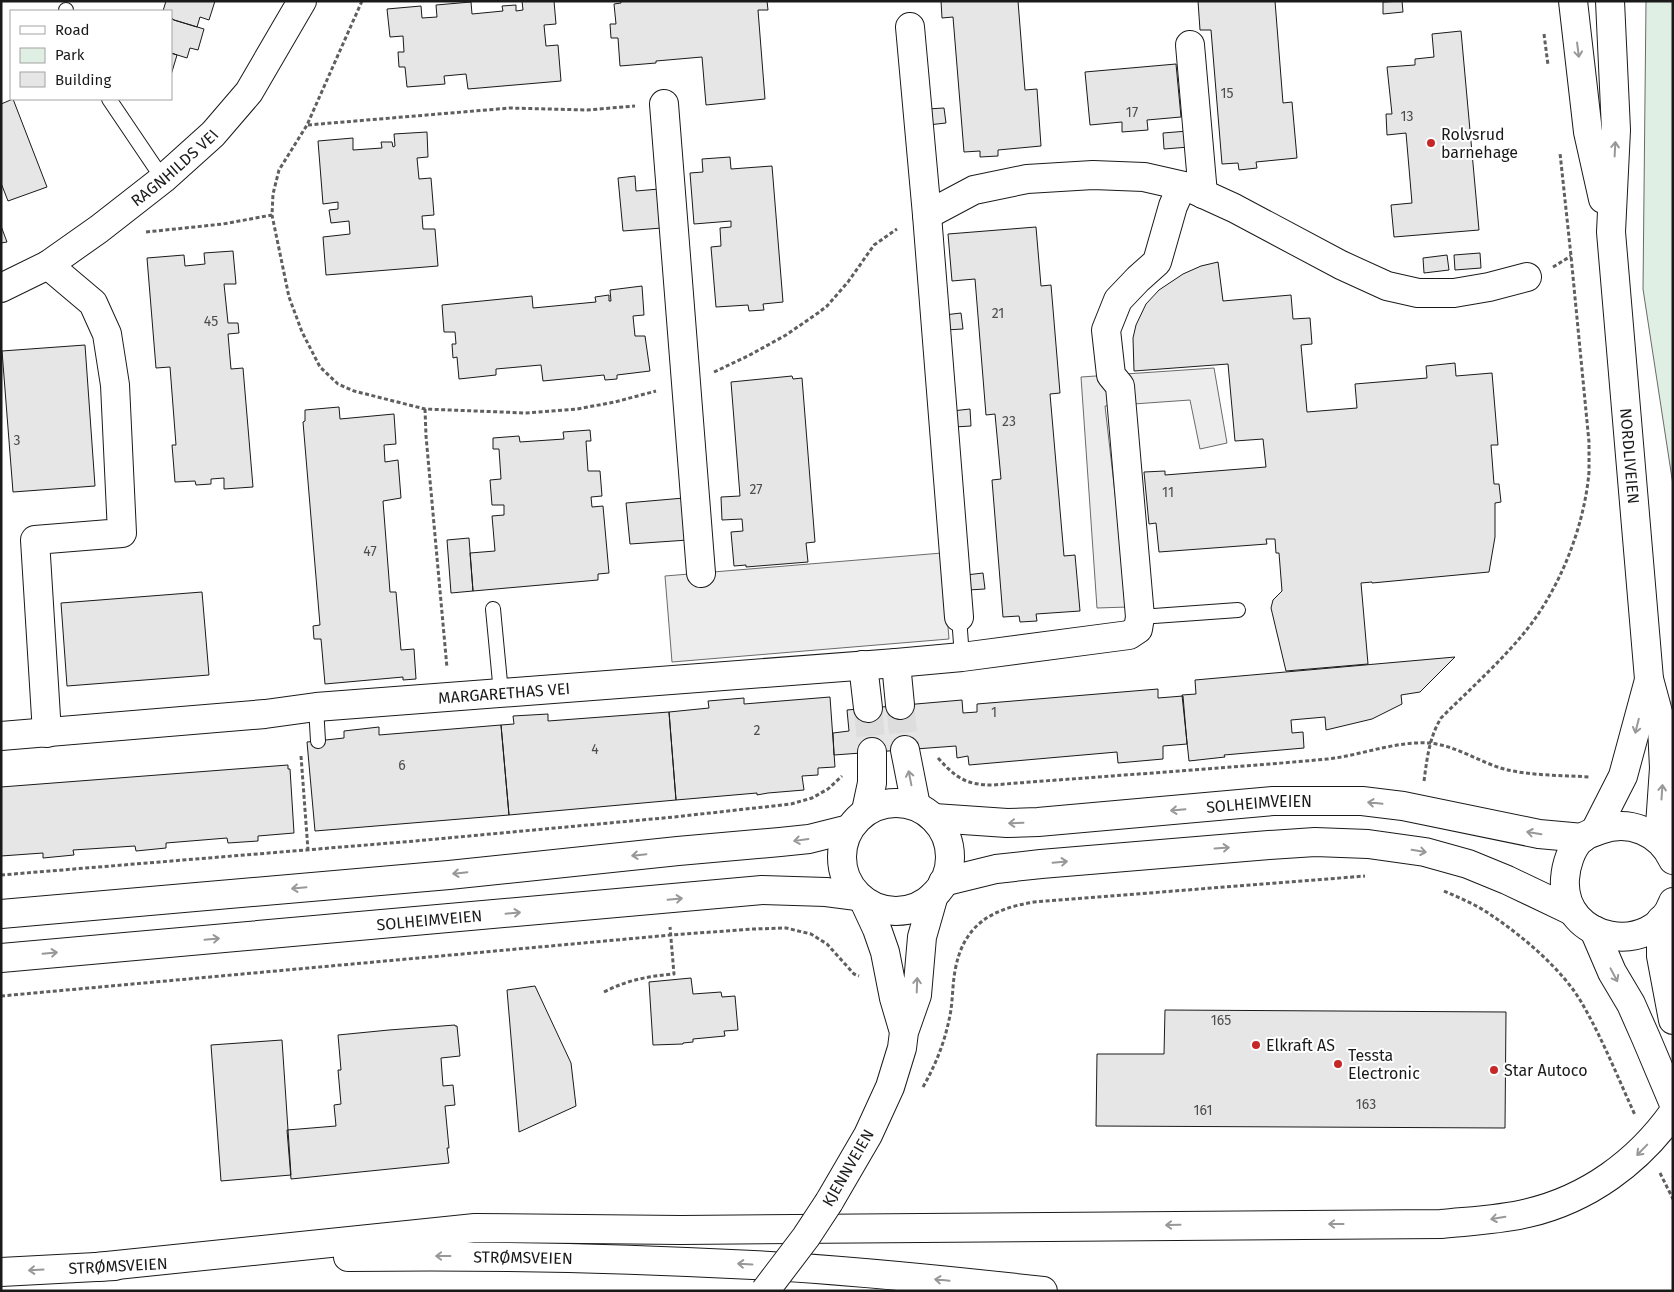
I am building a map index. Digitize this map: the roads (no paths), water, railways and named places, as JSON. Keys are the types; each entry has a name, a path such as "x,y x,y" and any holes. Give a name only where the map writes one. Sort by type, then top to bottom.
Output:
{"main road":[{"name":"RAGNHILDS VEI","path":"1,288 48,265 99,229 163,179 213,134 249,92 302,1"},
{"name":"NORDLIVEIEN","path":"1573,1 1588,132 1611,232"},
{"name":"NORDLIVEIEN","path":"1610,1 1616,130 1611,232 1649,679 1662,727 1669,854"},
{"path":"910,27 959,617"},
{"path":"1190,46 1193,190"},
{"path":"664,104 701,573"},
{"path":"927,215 974,190 1027,178 1093,175 1144,177 1193,190 1341,265 1387,286 1418,293 1454,293 1490,287 1527,277"},
{"path":"1140,617 1120,386 1111,375 1106,330 1118,300 1157,262 1173,206 1193,190"},
{"path":"47,733 35,540 122,533 116,385 106,334 93,303 48,265"},
{"name":"MARGARETHAS VEI","path":"1,736 265,714 306,708 450,696 962,657 1129,635 1138,629 1140,617"},
{"path":"896,662 900,705"},
{"path":"863,665 868,708"},
{"name":"NORDLIVEIEN","path":"1572,911 1566,896 1567,865 1573,850 1589,834 1623,776 1649,679"},
{"path":"904,750 925,812"},
{"path":"1,914 449,874 809,839 857,820 877,805 890,803 903,803 925,812 943,829 948,842 950,856 948,870 938,889 922,904 907,910 892,911 877,908 861,898 848,884 843,871 843,842 857,820 872,783 872,752"},
{"name":"SOLHEIMVEIEN","path":"925,812 1015,823 1273,801 1362,802 1403,806 1539,834 1589,834"},
{"name":"NORDLIVEIEN","path":"1589,834 1607,827 1621,825 1635,827 1648,832 1669,854"},
{"path":"938,889 996,870 1041,864 1315,842 1368,844 1425,852 1468,864 1572,911 1586,926 1611,936 1629,936 1646,931 1668,914"},
{"name":"KJENNVEIEN","path":"765,1291 801,1244 829,1202 868,1135 890,1087 902,1048 904,1032 917,995 922,937 938,889"},
{"name":"SOLHEIMVEIEN","path":"1,958 762,890 826,892 861,898"},
{"name":"KJENNVEIEN","path":"861,898 877,929 885,952 894,998 904,1032"},
{"path":"1668,914 1661,956 1673,1020"},
{"path":"1594,930 1612,972 1631,1004 1673,1102"},
{"path":"97,1267 475,1228 681,1230 1441,1224 1477,1221 1528,1213 1560,1203 1589,1190 1613,1175 1637,1155 1659,1132 1673,1112"},
{"name":"STRØMSVEIEN","path":"1,1272 308,1258 447,1256 609,1258 754,1265 940,1279 1043,1291"}],"lane":[{"path":"110,100 163,179"},
{"path":"492,609 501,693"},
{"path":"1140,617 1238,610"},
{"path":"959,617 962,657"},
{"path":"306,708 318,741"}],"tunnel":[{"path":"900,705 905,750"},
{"path":"868,708 872,752"}],"place":[{"name":"Rolvsrud barnehage","path":"1431,143"},
{"name":"Elkraft AS","path":"1256,1045"},
{"name":"Tessta Electronic","path":"1338,1064"},
{"name":"Star Autoco","path":"1494,1070"}]}
